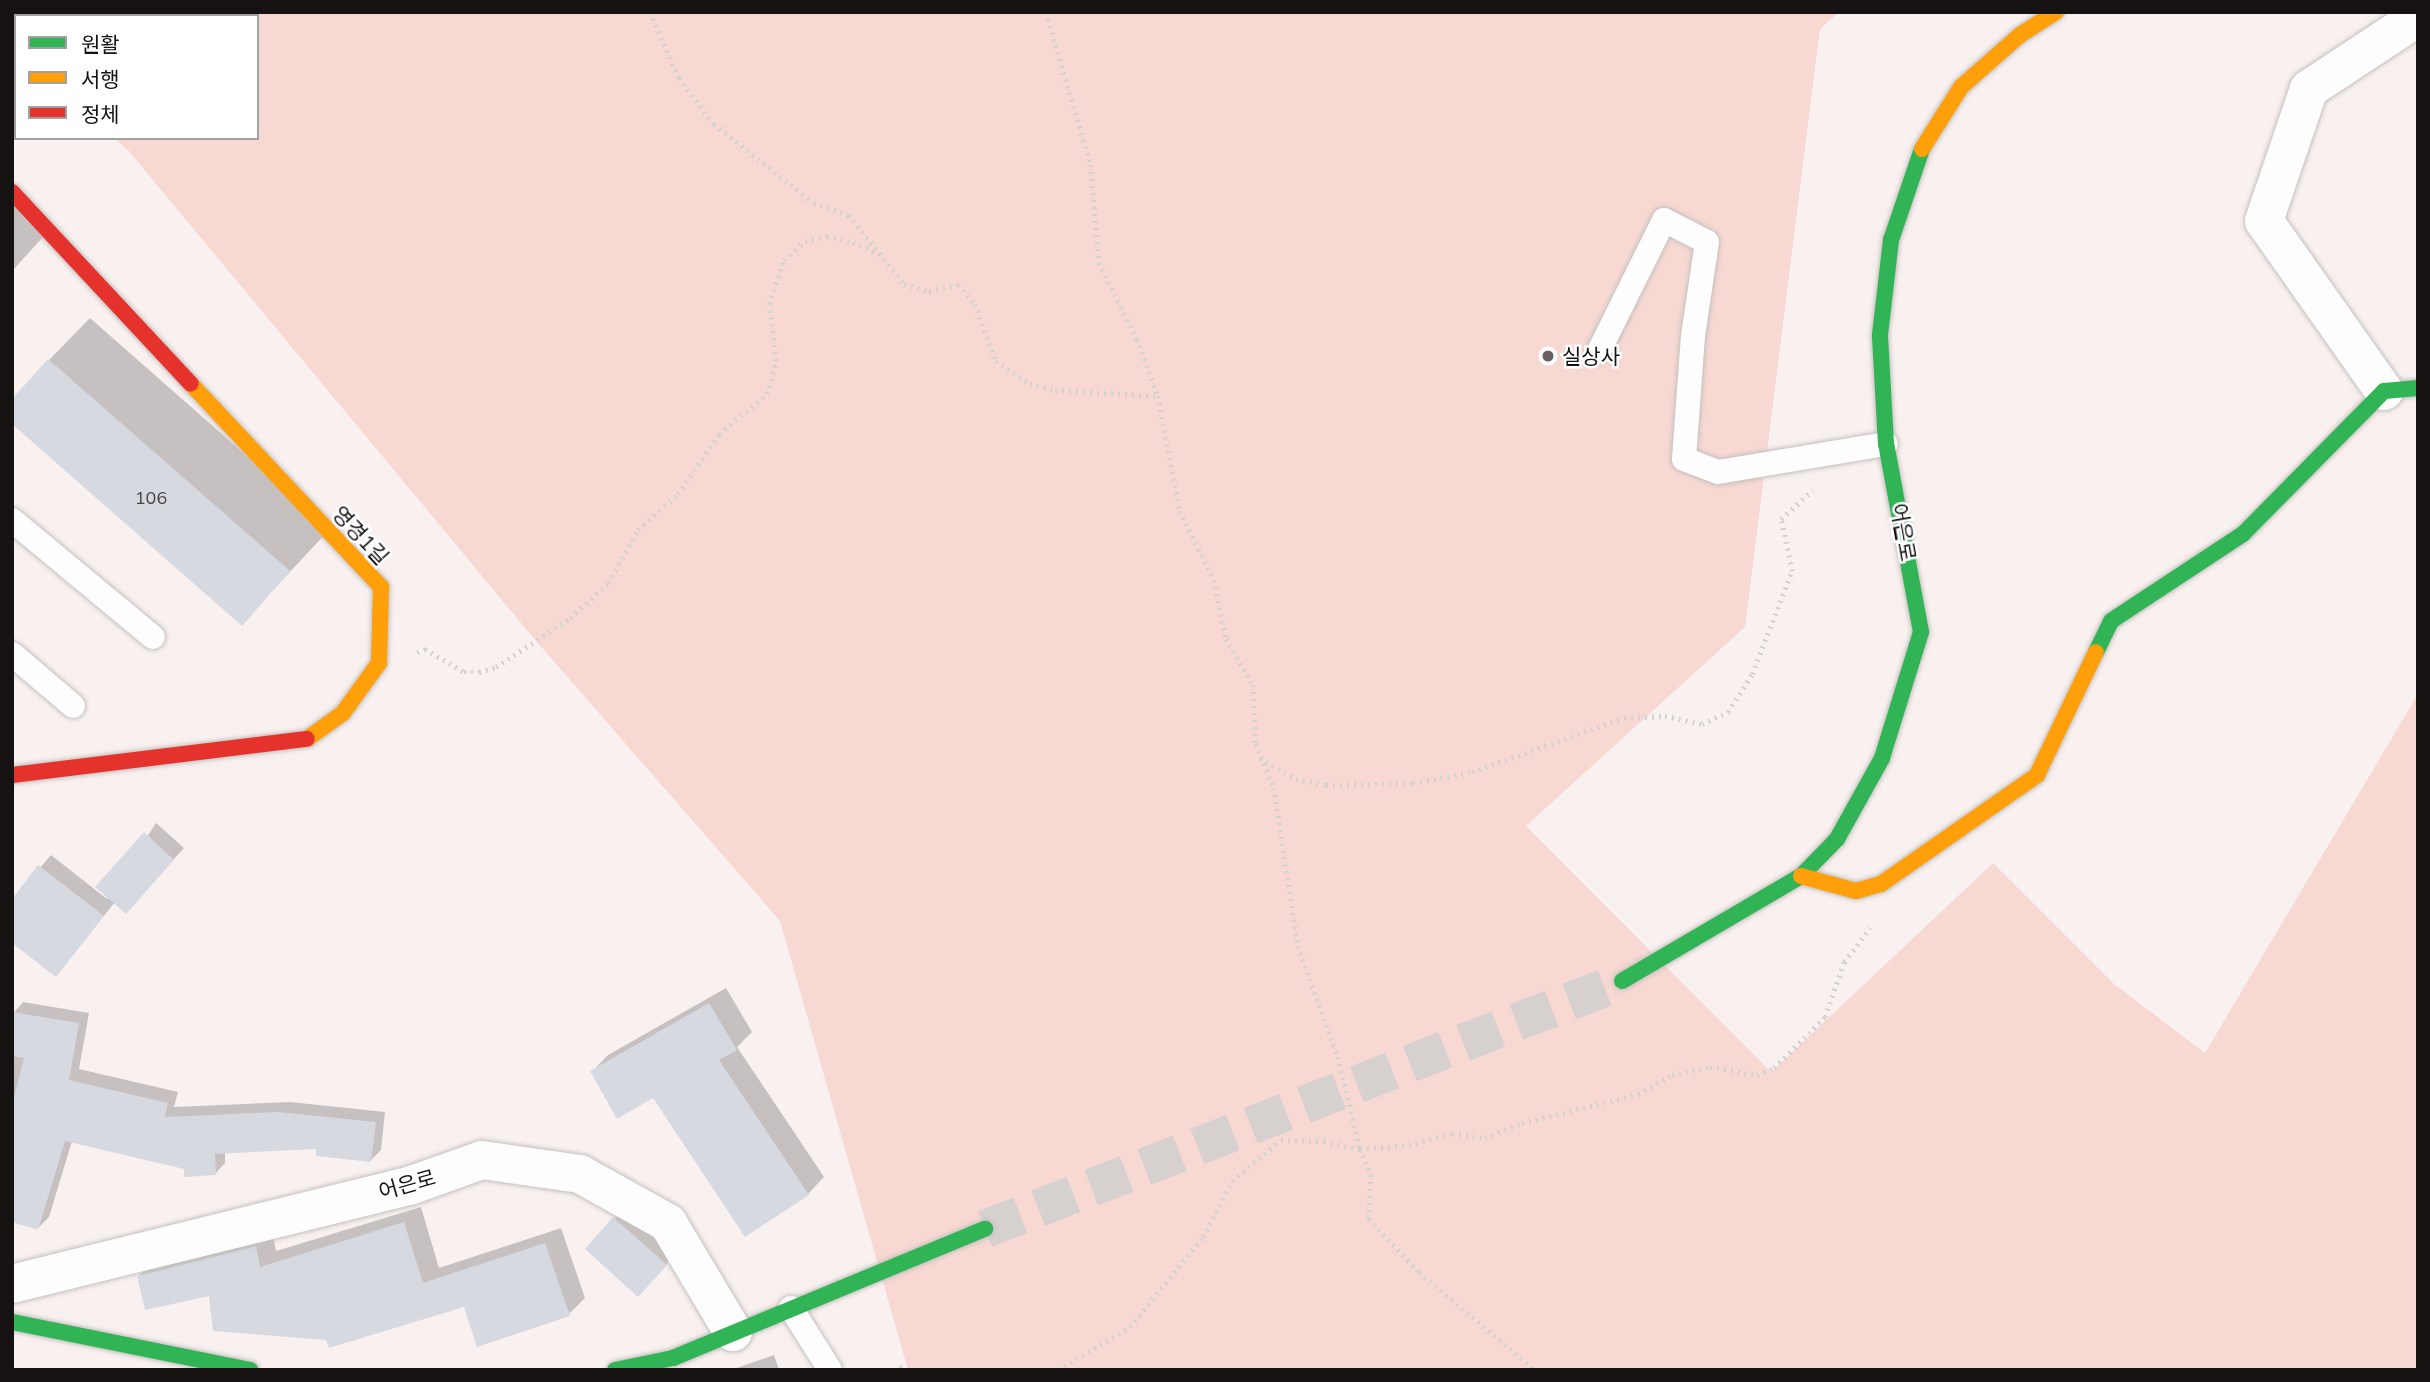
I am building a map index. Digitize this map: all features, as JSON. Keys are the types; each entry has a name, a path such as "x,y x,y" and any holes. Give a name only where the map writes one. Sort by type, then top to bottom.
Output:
{"street":[{"name":"어은로","path":"1622,981 1801,876 1837,839 1882,758 1921,632 1886,444 1880,335 1891,240 1925,141 1961,87 2020,35 2056,12"},
{"path":"1801,876 1856,891 1881,884 2037,775 2111,621 2244,534 2401,390 2264,221 2309,89 2418,17"},
{"name":"영경1길","path":"12,192 381,587 379,663"},
{"path":"12,775 302,742 343,713 379,663"},
{"name":"어은로","path":"12,1284 409,1186 482,1160 580,1174 668,1223 733,1332"},
{"path":"615,1370 673,1358 985,1229"},
{"path":"12,1322 250,1370"}],"lane":[{"path":"1600,351 1664,220 1707,242 1693,336 1684,458 1718,472 1886,444"},
{"path":"12,520 153,637"},
{"path":"12,654 73,706"},
{"path":"791,1308 830,1370"}],"path":[{"path":"650,12 679,78 714,124 814,203 849,215 904,284 929,291 958,285 975,304 996,361 1030,384 1055,390 1158,396"},
{"path":"1046,12 1091,165 1099,263 1137,339 1158,396 1180,511 1214,580 1226,639 1253,685 1259,757 1273,788 1298,946 1338,1057 1360,1149 1371,1175 1369,1219 1419,1272 1535,1370"},
{"path":"379,663 425,649 464,672 479,672 530,647 570,618 608,583 638,530 678,494 719,434 767,394 776,361 769,304 784,260 805,241 827,236 853,242 881,255"},
{"path":"1259,757 1296,779 1326,785 1413,783 1472,772 1624,718 1665,716 1702,724 1728,712 1752,674 1792,572 1781,519 1822,486"},
{"path":"1058,1370 1130,1326 1203,1237 1232,1181 1281,1140 1324,1141 1360,1149 1409,1145 1451,1133 1485,1138 1522,1123 1638,1094 1685,1072 1710,1067 1758,1075 1774,1068 1825,1017 1844,962 1872,925 1881,884"}],"shaded area":[{"path":"12,12 1839,12 1820,29 1745,627 1526,826 1771,1072 1993,863 2114,984 2205,1053 2418,694 2418,1370 908,1370 780,921 531,635 128,150 116,140 259,140 259,14 14,14 14,36"}],"building":[{"path":"48,359 290,571 242,626 12,424 12,399"},
{"path":"144,832 174,860 126,914 95,887"},
{"path":"38,865 104,916 56,977 12,943 12,899"},
{"path":"709,1003 737,1050 719,1060 809,1195 745,1237 653,1098 617,1119 590,1071"},
{"path":"12,1012 79,1023 69,1080 168,1103 165,1117 278,1112 376,1122 371,1162 316,1156 316,1149 215,1154 216,1175 184,1177 184,1169 65,1141 38,1230 12,1222 12,1105 24,1058 12,1056"},
{"path":"613,1217 667,1265 638,1297 585,1249"},
{"path":"404,1222 423,1283 545,1243 570,1316 477,1347 464,1307 329,1348 326,1340 213,1331 209,1296 145,1310 137,1276 256,1246 260,1267"}],"tunnel":[{"path":"985,1229 1622,981"}],"traffic: fast":[{"path":"1622,981 1801,876 1837,839 1882,758 1921,632 1886,444 1880,335 1891,240 1922,149"},
{"path":"2096,652 2111,621 2243,534 2384,391 2418,388"},
{"path":"615,1370 673,1358 985,1229"},
{"path":"12,1322 250,1370"}],"traffic: slow":[{"path":"1922,149 1961,87 2020,35 2056,12"},
{"path":"191,384 381,587 379,663 343,713 307,739"},
{"path":"1801,876 1856,891 1881,884 2037,775 2096,652"}],"traffic: jam":[{"path":"12,192 191,384"},
{"path":"12,775 307,739"}],"place":[{"name":"실상사","path":"1548,356"}]}
